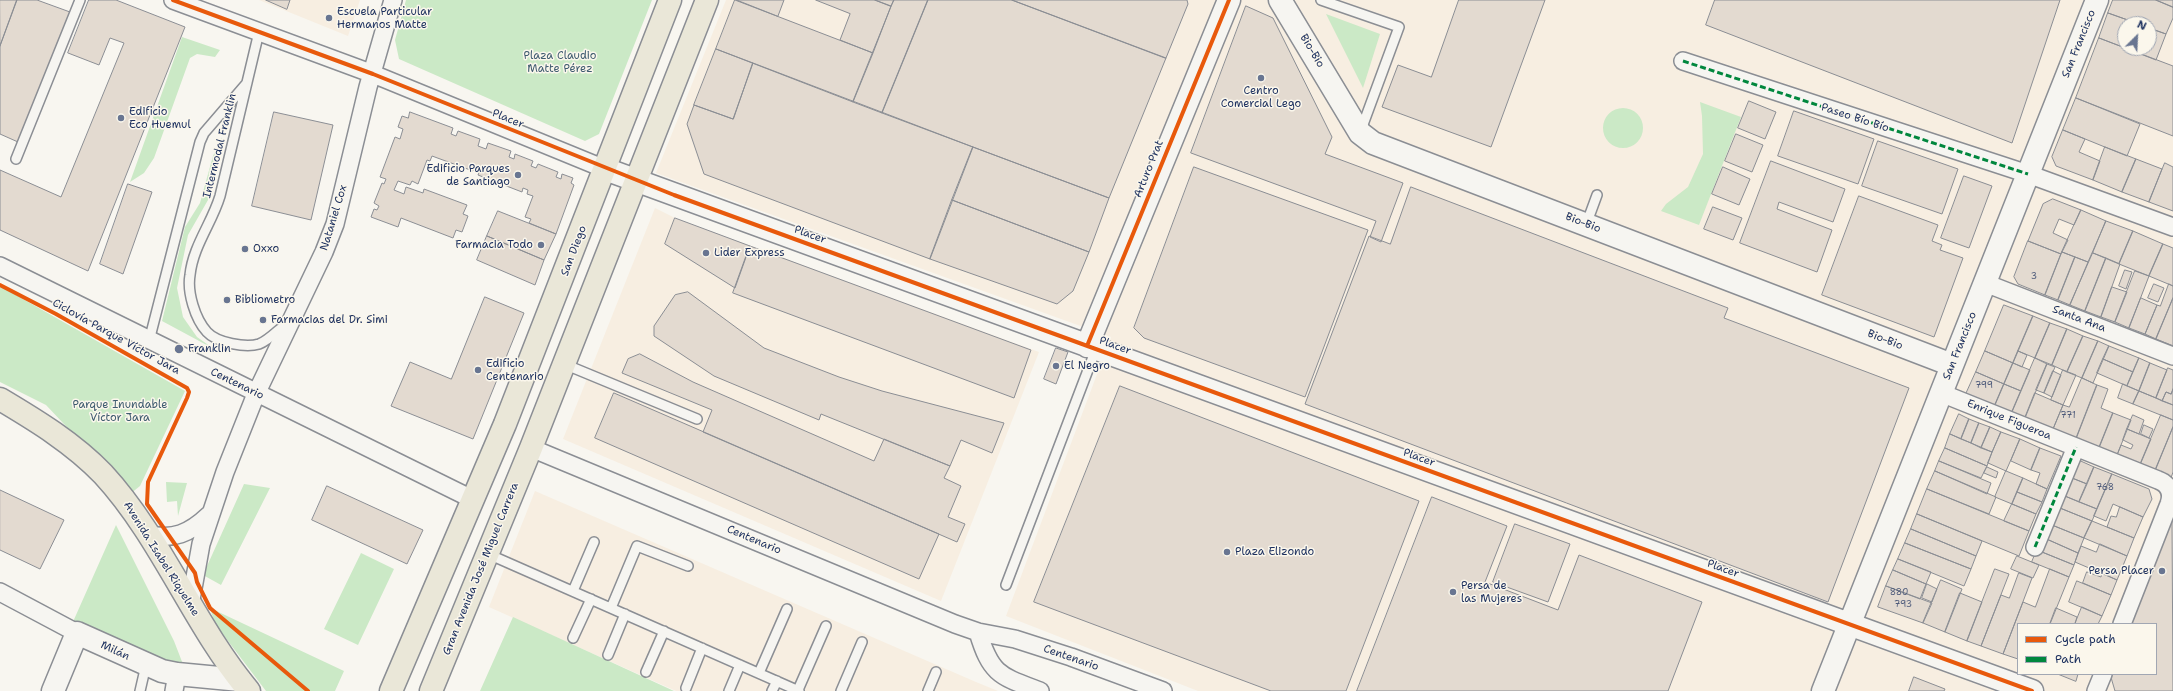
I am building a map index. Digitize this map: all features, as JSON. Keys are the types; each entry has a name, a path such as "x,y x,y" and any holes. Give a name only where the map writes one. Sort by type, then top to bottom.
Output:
{"main road":[{"name":"San Diego","path":"474,500 670,0"},
{"path":"531,448 707,0"},
{"name":"Avenida Isabel Riquelme","path":"0,399 38,422 83,455 103,474 147,534 190,605 245,686"},
{"name":"Gran Avenida José Miguel Carrera","path":"431,691 531,448"},
{"path":"391,691 474,500"}],"street":[{"name":"Placer","path":"173,0 373,74 636,181 2032,691"},
{"name":"Nataniel Cox","path":"190,605 201,544 209,516 256,394 324,252 334,224 394,0"},
{"name":"Arturo Prat","path":"1091,347 1228,0"},
{"name":"Bio-Bio","path":"1280,0 1360,133 1373,143 1952,365"},
{"name":"San Francisco","path":"1823,691 2097,0"},
{"name":"Paseo Bío Bío","path":"1683,61 2028,174"},
{"path":"2028,174 2173,227"},
{"name":"Centenario","path":"0,266 256,394 474,500"},
{"name":"Santa Ana","path":"1985,283 2173,356"},
{"name":"Enrique Figueroa","path":"1941,392 2163,482 2171,494 2169,504 2122,623"},
{"path":"2035,547 2076,447"},
{"name":"Centenario","path":"531,448 978,632 1015,639 1071,657 1163,691"},
{"name":"Nataniel Cox","path":"147,534 170,537 184,534 196,528 209,516"},
{"name":"Milán","path":"0,592 78,633 146,665 175,683 245,686"},
{"path":"978,632 984,654 995,670 1012,680 1040,691"},
{"path":"53,691 78,633"},
{"path":"2096,691 2103,675"}],"lane":[{"path":"16,159 80,0"},
{"path":"1321,0 1399,27 1360,133"},
{"name":"Intermodal Franklin","path":"259,32 218,202 199,241 192,261 189,276 190,294 197,314 208,333 226,342 245,346 260,344 291,321"},
{"path":"149,341 200,142 204,133 248,82"},
{"path":"1586,225 1597,195"},
{"path":"1006,585 1091,347"},
{"path":"564,364 697,419"},
{"path":"573,591 594,542"},
{"path":"611,608 637,546 688,566"},
{"path":"488,554 799,691 826,626"},
{"path":"574,638 591,599"},
{"path":"759,673 787,609"},
{"path":"608,655 625,614"},
{"path":"646,672 664,631"},
{"path":"841,691 862,642"},
{"path":"686,688 702,648"},
{"path":"140,691 146,665"},
{"path":"729,691 740,665"},
{"path":"928,691 936,672"},
{"path":"772,691 777,681"}],"shaded area":[{"name":"Escuela Particular Hermanos Matte","path":"259,0 360,0 348,36"},
{"path":"726,0 2173,0 2173,691 1198,691 1006,616 1111,337 656,173"},
{"path":"655,208 675,218 1039,352 941,601 563,439"},
{"path":"535,491 998,691 676,691 489,607"}],"green space":[{"name":"Plaza Claudio Matte Pérez","path":"406,0 652,0 599,134 585,141 399,59 395,40"},
{"path":"1326,14 1380,34 1363,88"},
{"path":"182,37 220,50 215,57 197,54 190,58 154,158 144,173 130,182"},
{"path":"1700,102 1741,117 1699,225 1661,211 1666,204 1688,187 1703,154"},
{"path":"1619,108 1627,108 1634,111 1640,117 1643,128 1640,139 1634,145 1627,148 1619,148 1612,145 1606,139 1603,132 1603,124 1606,117 1612,111"},
{"path":"222,137 208,200 188,235 177,288 183,317 197,337 214,349 162,321 185,227 200,203 213,156"},
{"name":"Parque Inundable Víctor Jara","path":"0,286 185,391 140,486 130,494 46,405 0,382"},
{"path":"166,482 187,483 178,516 177,501 167,502"},
{"path":"244,484 270,488 221,585 203,575"},
{"path":"116,525 174,641 186,672 72,624"},
{"path":"361,553 394,569 358,645 324,629"},
{"path":"210,608 344,671 335,691 266,691 215,624"},
{"path":"513,617 674,691 480,691"}],"building":[{"path":"0,0 17,0 0,46"},
{"path":"17,0 37,0 70,12 18,142 0,134 0,46"},
{"name":"Edificio Eco Huemul","path":"89,0 116,0 185,27 88,271 0,230 0,170 61,197 124,43 110,38 99,65 68,53"},
{"path":"266,0 290,0 287,9"},
{"path":"735,0 873,53 853,102 716,49"},
{"path":"737,0 784,0 778,16"},
{"path":"816,0 875,0 891,6 873,53 840,40 850,14"},
{"path":"875,0 894,0 891,6"},
{"path":"894,0 928,0 882,113 853,102"},
{"path":"928,0 1012,0 1166,58 1109,198 882,113"},
{"path":"1012,0 1187,0 1188,4 1166,58"},
{"path":"1459,0 1545,0 1491,147 1382,107 1398,65 1431,77"},
{"path":"1715,0 2060,0 2012,143 1706,25"},
{"path":"2113,0 2156,0 2173,7 2173,18 2166,34 2157,31 2157,16 2117,16 2108,13"},
{"path":"2156,0 2173,0 2173,7"},
{"name":"Centro Comercial Lego","path":"1246,6 1273,18 1332,137 1325,154 1403,183 1381,242 1370,237 1376,221 1191,153"},
{"path":"2108,13 2117,16 2117,45 2099,38"},
{"path":"2157,31 2166,34 2156,60 2146,56 2157,56"},
{"path":"2099,38 2117,45 2117,56 2147,56 2173,66 2173,136 2076,98"},
{"path":"716,49 753,63 733,119 694,105"},
{"path":"753,63 973,147 930,259 704,174 687,124 694,105 733,119"},
{"path":"2076,98 2140,124 2127,156 2063,130"},
{"path":"1749,101 1776,112 1765,139 1738,128"},
{"path":"1794,111 1874,139 1858,184 1778,156"},
{"path":"274,112 333,125 311,220 252,206"},
{"name":"Edificio Parques de Santiago","path":"410,112 453,128 451,134 456,136 458,131 480,139 478,146 486,149 488,143 511,151 509,157 514,159 515,154 533,161 531,166 536,168 538,164 558,172 556,177 561,179 562,174 573,178 571,183 574,185 556,234 529,223 531,219 525,217 533,196 527,194 528,190 523,188 522,192 478,175 480,170 474,167 473,171 432,156 430,161 427,160 418,184 412,181 410,185 398,181 394,190 404,194 406,187 423,193 424,189 467,205 463,214 468,216 462,232 456,230 453,238 401,218 398,227 371,217 374,209 377,210 379,206 374,203 382,183 384,184 386,179 380,177 395,137 400,139 403,129 398,127 402,116 408,118"},
{"path":"2063,130 2085,139 2079,152 2100,161 2093,180 2056,166 2052,157"},
{"path":"1736,134 1763,145 1752,172 1725,161"},
{"path":"1878,141 1958,169 1942,214 1862,186"},
{"path":"973,147 1109,198 1089,252 952,200"},
{"path":"2105,147 2136,159 2122,192 2093,180"},
{"path":"2136,159 2162,169 2149,202 2122,192"},
{"path":"1771,161 1845,189 1833,222 1779,202 1777,209 1832,230 1817,272 1740,243"},
{"path":"2165,163 2173,167 2173,211 2149,202"},
{"path":"1194,167 1368,230 1305,397 1144,338 1134,328"},
{"path":"1723,167 1750,179 1739,205 1712,194"},
{"path":"1964,176 1992,186 1969,248 1941,238"},
{"path":"128,184 152,192 123,274 100,264"},
{"path":"1411,187 1728,308 1724,318 1909,388 1828,602 1305,404 1369,236 1390,244"},
{"path":"1859,196 1938,225 1932,241 1942,245 1940,250 1963,258 1934,337 1822,295"},
{"path":"2053,199 2081,210 2074,225 2059,219 2053,233 2068,240 2061,254 2028,241 2043,204"},
{"path":"952,200 1089,252 1073,291 1057,304 930,259"},
{"path":"1713,207 1742,218 1733,240 1704,229"},
{"path":"2081,210 2106,221 2088,262 2062,252"},
{"path":"498,211 556,234 544,260 487,236"},
{"path":"675,218 750,246 735,288 665,244"},
{"path":"2106,221 2133,231 2119,264 2093,253"},
{"path":"2133,231 2163,244 2149,276 2119,264"},
{"path":"487,236 544,260 535,285 477,260"},
{"path":"2028,241 2061,254 2045,295 2018,284 2014,277"},
{"path":"2163,244 2173,248 2173,286 2149,276"},
{"path":"750,246 1031,350 1014,398 733,293"},
{"path":"2062,252 2075,257 2058,300 2045,295"},
{"path":"2093,253 2106,258 2085,311 2070,305"},
{"path":"2075,257 2088,262 2070,305 2058,300"},
{"path":"2106,258 2120,264 2101,317 2085,311"},
{"path":"2125,270 2132,272 2126,289 2119,286"},
{"path":"2135,271 2149,276 2129,328 2115,322"},
{"path":"2154,284 2164,288 2158,302 2148,298"},
{"path":"2169,284 2173,286 2173,298 2156,339 2145,334 2157,305 2160,306"},
{"path":"2112,287 2127,292 2115,322 2101,317"},
{"path":"688,292 764,348 839,377 882,391 1004,423 992,453 961,440 950,466 821,414 819,420 714,376 654,336 654,326 675,295"},
{"name":"Edificio Centenario","path":"485,297 524,313 473,439 391,406 410,362 451,379"},
{"path":"2141,298 2157,305 2145,334 2129,328"},
{"path":"2173,298 2173,346 2156,339"},
{"path":"2004,305 2033,316 2013,363 1985,351"},
{"path":"2033,316 2050,323 2035,358 2018,351"},
{"path":"2050,323 2067,329 2052,365 2035,358"},
{"path":"2067,329 2083,336 2067,372 2052,365"},
{"path":"2083,336 2098,341 2082,378 2067,372"},
{"path":"2098,341 2109,346 2093,383 2082,378"},
{"path":"2109,346 2139,358 2133,372 2103,359"},
{"name":"El Negro","path":"1056,348 1068,352 1056,384 1044,379"},
{"path":"1985,351 2013,363 2004,384 1976,372"},
{"path":"2018,351 2027,355 2022,367 2013,363"},
{"path":"640,354 693,382 874,461 884,439 950,466 944,478 961,486 948,517 965,524 957,542 703,432 712,410 622,373 628,359"},
{"path":"2035,358 2047,364 2025,418 2012,412"},
{"path":"2139,358 2150,363 2139,391 2127,386"},
{"path":"2103,359 2133,372 2127,386 2097,373"},
{"path":"2013,363 2030,370 2021,391 2004,384"},
{"path":"2150,363 2167,370 2156,398 2139,391"},
{"path":"2047,364 2055,367 2044,393 2036,390"},
{"path":"2168,368 2173,370 2173,389 2171,394 2166,392 2162,401 2156,398"},
{"path":"2063,370 2076,375 2063,405 2051,400"},
{"path":"2053,371 2061,375 2052,397 2044,393"},
{"path":"1976,372 2004,384 1995,405 1966,394"},
{"path":"2082,378 2097,385 2076,439 2053,429 2063,405 2069,407"},
{"path":"2004,384 2021,391 2012,412 1995,405"},
{"path":"2123,384 2139,391 2133,404 2118,398"},
{"path":"2097,385 2108,389 2101,408 2113,413 2099,448 2076,439"},
{"name":"Plaza Elizondo","path":"1120,386 1419,501 1346,691 1271,691 1034,602"},
{"path":"2173,389 2173,405 2162,401 2166,392 2171,394"},
{"path":"2139,391 2173,405 2173,420 2133,404"},
{"path":"614,393 939,534 919,579 595,438"},
{"path":"2035,393 2063,405 2053,429 2025,418"},
{"path":"2113,413 2131,420 2117,455 2099,448"},
{"path":"1959,414 1969,419 1961,439 1950,434"},
{"path":"2133,415 2144,420 2139,434 2127,429"},
{"path":"2161,415 2173,420 2173,427 2155,471 2140,465"},
{"path":"1969,419 1979,423 1971,443 1961,439"},
{"path":"1979,423 1990,427 1981,448 1971,443"},
{"path":"2144,425 2153,429 2149,438 2141,434"},
{"path":"1990,427 2001,432 1992,452 1981,448"},
{"path":"2173,427 2173,472 2171,478 2155,471"},
{"path":"2127,429 2151,439 2140,465 2117,455 2121,445 2131,449 2133,445 2123,440"},
{"path":"2001,432 2020,439 2006,471 1988,463"},
{"path":"1950,434 1992,452 1987,466 1945,448"},
{"path":"2020,439 2040,448 2031,470 2011,461"},
{"path":"1945,448 1987,466 1981,478 1939,461"},
{"path":"2040,448 2061,456 2047,489 2036,484 2040,473 2031,470"},
{"path":"2074,458 2094,467 2087,484 2067,476"},
{"path":"1939,461 1991,483 1987,494 1935,471"},
{"path":"1987,467 1998,472 1996,478 1984,473"},
{"path":"2094,467 2112,474 2097,509 2079,502"},
{"path":"1935,471 1996,497 1989,514 1927,489"},
{"path":"2006,471 2023,478 2012,504 1995,497"},
{"path":"2112,474 2149,489 2152,499 2143,517 2113,504 2106,521 2094,516"},
{"path":"2067,476 2087,484 2079,502 2060,494"},
{"path":"2023,478 2047,489 2042,502 2017,492"},
{"path":"327,486 423,530 407,564 312,520"},
{"path":"1927,489 2029,531 2019,556 1917,514"},
{"path":"0,490 64,520 40,569 0,550"},
{"path":"2017,492 2042,502 2036,514 2012,504"},
{"path":"2060,494 2097,509 2092,521 2055,506"},
{"name":"Persa de las Mujeres","path":"1432,497 1507,526 1485,582 1558,610 1579,555 1702,602 1668,691 1357,691"},
{"path":"2012,504 2036,514 2029,531 2004,521"},
{"path":"2055,506 2092,521 2084,538 2047,523"},
{"path":"2120,507 2143,517 2134,538 2107,527 2111,516 2116,517"},
{"path":"1917,514 1982,541 1976,556 1911,529"},
{"name":"Persa Placer","path":"2172,518 2173,691 2115,691 2110,675 2157,675 2157,623 2130,623"},
{"path":"2092,521 2134,538 2127,556 2084,538"},
{"path":"2047,523 2084,538 2078,553 2042,537"},
{"path":"1515,524 1570,544 1548,602 1493,582"},
{"path":"1911,529 1976,556 1971,569 1905,543"},
{"path":"2042,537 2078,553 2074,565 2037,550"},
{"path":"1905,543 1971,569 1964,586 1898,559"},
{"path":"2100,544 2127,556 2117,580 2075,562 2081,546 2096,552"},
{"path":"2037,550 2074,565 2069,577 2032,562"},
{"path":"2017,556 2039,565 2033,578 2011,569"},
{"path":"1898,559 1931,572 1926,584 1893,570"},
{"path":"1995,569 2009,574 1981,646 1967,641"},
{"path":"2050,569 2069,577 2050,623 2017,623 2017,659 2003,654 2023,602 2035,607"},
{"path":"1893,570 1926,584 1920,599 1886,586"},
{"path":"2087,572 2101,577 2102,573 2117,580 2111,595 2083,583"},
{"path":"2019,573 2032,578 2003,654 1981,646 2001,595 2009,598"},
{"path":"1941,580 1962,589 1945,632 1923,623"},
{"path":"2077,581 2111,595 2102,616 2069,602"},
{"path":"1927,584 1937,589 1932,602 1922,598"},
{"path":"1886,586 1932,603 1923,623 1878,607"},
{"path":"1960,593 1982,602 1967,641 1945,632"},
{"path":"2082,607 2102,616 2098,623 2075,623"},
{"path":"2056,608 2077,617 2075,623 2050,623"},
{"path":"2061,675 2078,675 2076,681"},
{"path":"1914,677 1945,689 1944,691 1909,691"}],"marked path":[{"path":"1683,61 2028,174"},
{"path":"2035,547 2076,447"}],"cycle path":[{"path":"173,0 373,74 674,195 2032,691"},
{"path":"1087,346 1229,0"},
{"name":"Ciclovía Parque Víctor Jara","path":"0,285 56,314 187,388 189,392 187,398 148,482 147,504 195,573 197,582 210,608 308,691"}],"place":[{"name":"Escuela Particular Hermanos Matte","path":"329,18"},
{"name":"Centro Comercial Lego","path":"1261,78"},
{"name":"Edificio Eco Huemul","path":"121,118"},
{"name":"Edificio Parques de Santiago","path":"518,175"},
{"name":"Farmacia Todo","path":"541,245"},
{"name":"Oxxo","path":"245,249"},
{"name":"Lider Express","path":"706,253"},
{"name":"Bibliometro","path":"227,300"},
{"name":"Farmacias del Dr. Simi","path":"263,320"},
{"name":"Franklin","path":"179,349"},
{"name":"El Negro","path":"1056,366"},
{"name":"Edificio Centenario","path":"478,370"},
{"name":"Plaza Elizondo","path":"1227,552"},
{"name":"Persa Placer","path":"2162,571"},
{"name":"Persa de las Mujeres","path":"1453,592"}]}
